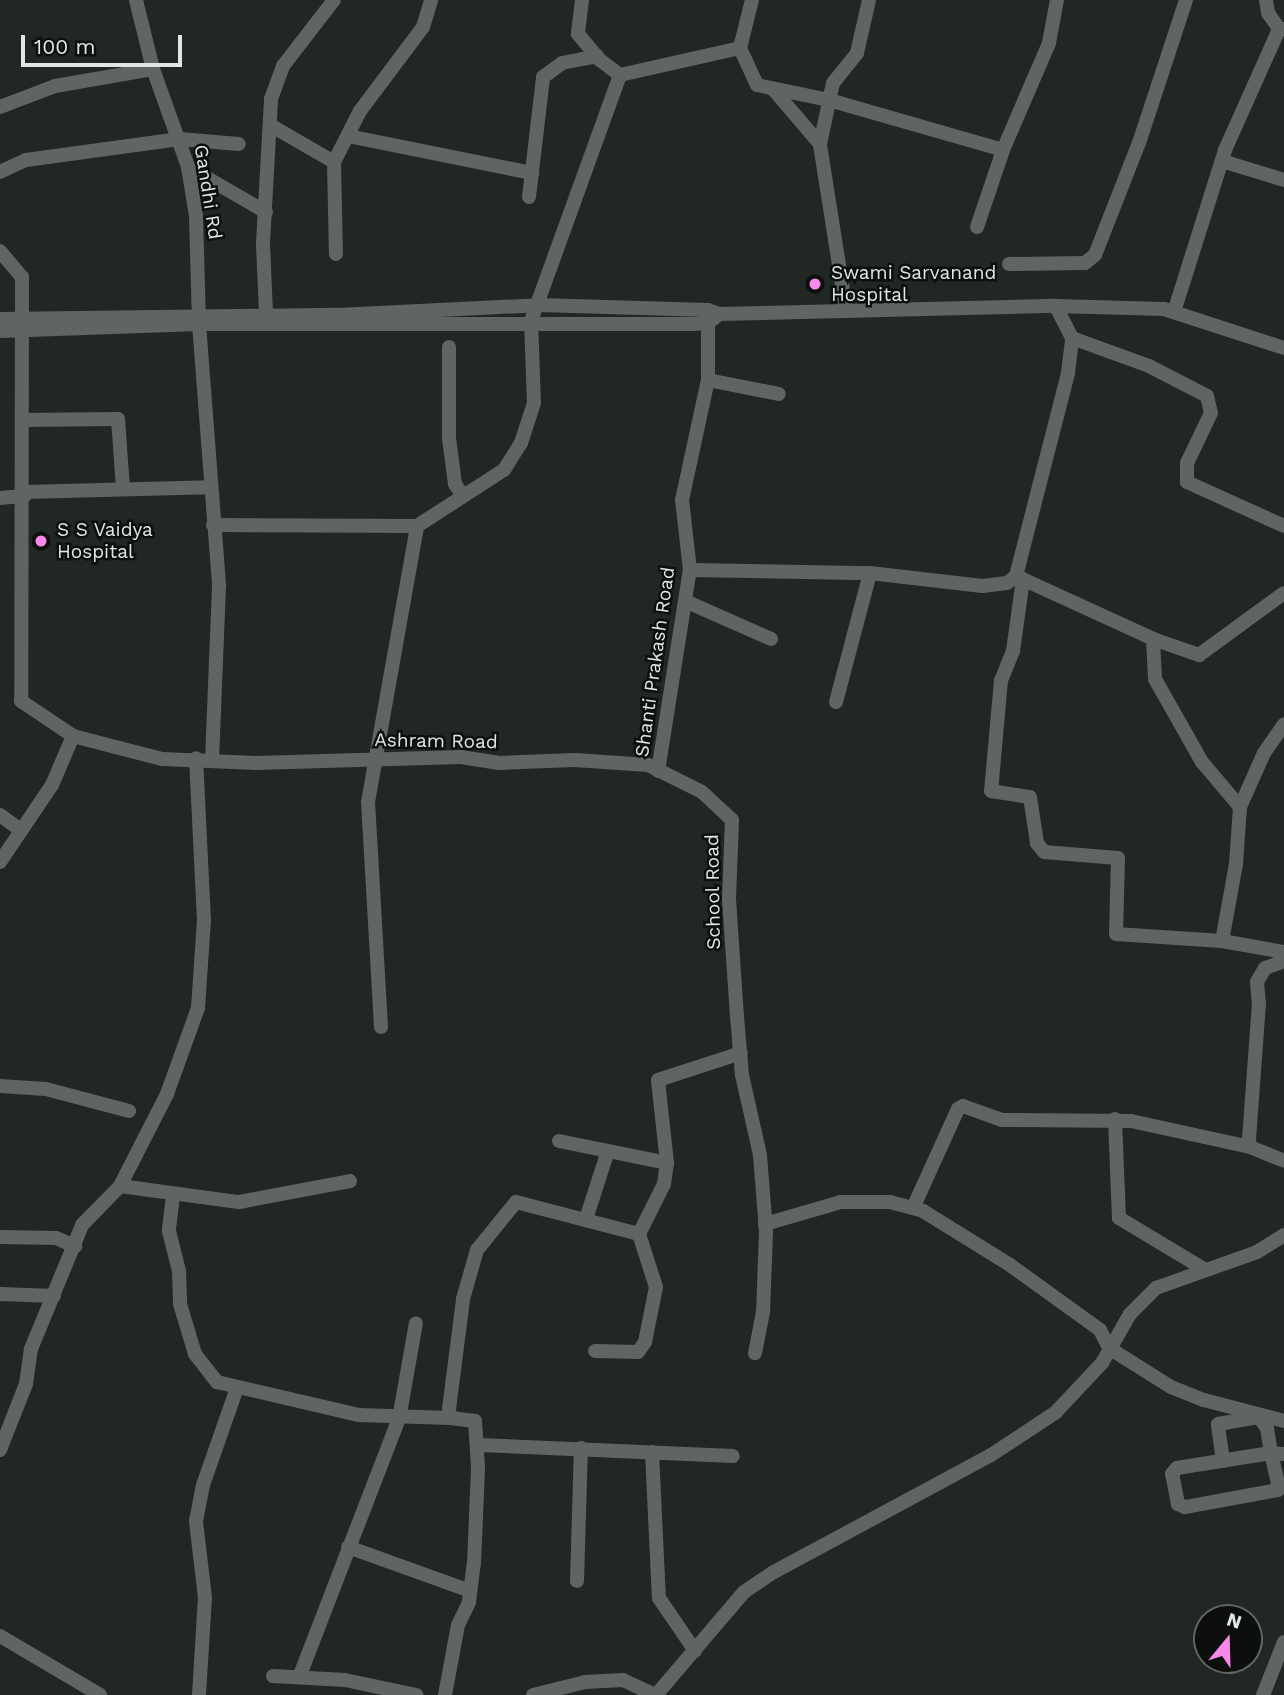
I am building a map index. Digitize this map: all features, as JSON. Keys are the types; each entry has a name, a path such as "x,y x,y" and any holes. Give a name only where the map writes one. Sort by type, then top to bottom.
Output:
{"street":[{"name":"Gandhi Rd","path":"136,0 153,69 188,167 196,216 199,319 219,586 212,758"},
{"path":"266,313 265,212 271,99 283,66 334,0"},
{"path":"335,254 334,162 360,111 423,27 431,0"},
{"path":"582,0 579,34 597,57 620,75"},
{"path":"752,0 740,48 757,85 829,100 1003,150"},
{"path":"846,309 820,144 833,83 857,53 869,0"},
{"path":"977,227 1003,150 1049,43 1055,7 1065,0"},
{"path":"1009,264 1084,263 1096,255 1139,143 1186,0"},
{"path":"1174,312 1222,161 1281,29 1266,0"},
{"path":"620,75 740,48"},
{"path":"529,197 543,76 562,64 597,57"},
{"path":"0,107 55,86 153,69"},
{"path":"213,525 417,526 504,470 522,443 534,402 531,321 620,75"},
{"path":"772,88 820,144"},
{"path":"270,125 334,162"},
{"path":"348,136 532,173"},
{"path":"0,172 26,160 180,139 239,144"},
{"path":"1222,161 1284,180"},
{"path":"188,167 265,212"},
{"path":"0,251 22,277 24,494"},
{"path":"199,319 266,313 338,315 539,305 712,316"},
{"path":"1056,306 1072,338 1063,399 1019,577 1013,652 1001,680 991,790 1030,797 1037,844 1044,852 1118,858 1116,933 1222,941 1276,949 1284,957 1265,968 1257,982 1250,1147"},
{"path":"0,319 23,324 199,319 531,321 846,309 1056,306 1174,312 1284,348"},
{"name":"Shanti Prakash Road","path":"658,771 690,570 682,500 708,380 712,316"},
{"path":"0,331 23,324"},
{"path":"1072,338 1149,366 1207,396 1211,413 1187,463 1187,482 1284,526"},
{"path":"449,347 449,438 455,484 463,496"},
{"path":"708,380 779,394"},
{"path":"22,420 118,419 123,489"},
{"path":"0,498 24,494 210,487"},
{"name":"Ashram Road","path":"24,494 21,701 73,736 162,759 212,758 256,763 378,758 586,761 648,765 658,771"},
{"path":"381,1027 368,802 378,758 390,660 417,526"},
{"path":"690,570 870,573 998,586 1019,577 1153,639 1199,655 1284,593"},
{"path":"836,702 870,573"},
{"path":"685,601 771,639"},
{"path":"1153,639 1155,679 1202,762 1240,807"},
{"path":"1222,941 1236,864 1240,807 1264,753 1284,724"},
{"path":"0,862 52,785 73,736"},
{"path":"0,1450 26,1384 31,1349 82,1225 120,1186 167,1094 198,1008 204,920 196,758"},
{"name":"School Road","path":"658,771 702,792 732,820 729,899 741,1053 760,1155 765,1224 763,1312 755,1353"},
{"path":"0,815 21,830"},
{"path":"596,1351 638,1352 645,1342 656,1287 639,1234 664,1184 667,1163 658,1080 741,1053"},
{"path":"0,1086 46,1090 129,1111"},
{"path":"913,1208 960,1107 1002,1120 1115,1119 1250,1147 1284,1161"},
{"path":"1115,1119 1119,1218 1204,1269"},
{"path":"559,1141 667,1163"},
{"path":"586,1219 608,1151"},
{"path":"120,1186 173,1196 253,1201 350,1181"},
{"path":"173,1196 169,1231 179,1271 180,1304 195,1354 216,1382 359,1415 475,1421 479,1445 470,1591 458,1625 445,1695"},
{"path":"450,1418 460,1317 477,1250 516,1202 639,1234"},
{"path":"765,1224 841,1202 890,1202 913,1208 1010,1265 1100,1330 1109,1348 1188,1395 1284,1421"},
{"path":"533,1695 585,1682 623,1680 656,1695 744,1592 772,1573 916,1497 1055,1413 1083,1387 1130,1314 1156,1288 1257,1252 1284,1235"},
{"path":"0,1237 56,1238 75,1246"},
{"path":"0,1294 54,1296"},
{"path":"300,1675 399,1419 416,1323"},
{"path":"199,1695 205,1598 197,1521 203,1485 237,1388"},
{"path":"1223,1461 1216,1427 1221,1422 1259,1417 1278,1454 1279,1487 1276,1492 1185,1507 1178,1504 1174,1471 1278,1454"},
{"path":"479,1445 733,1456"},
{"path":"577,1581 581,1448"},
{"path":"652,1452 659,1598 695,1651"},
{"path":"348,1547 470,1591"},
{"path":"0,1636 100,1695"},
{"path":"1263,1695 1284,1642"},
{"path":"273,1676 300,1675 416,1695"}],"place":[{"name":"Swami Sarvanand Hospital","path":"815,284"},
{"name":"S S Vaidya Hospital","path":"41,541"}]}
